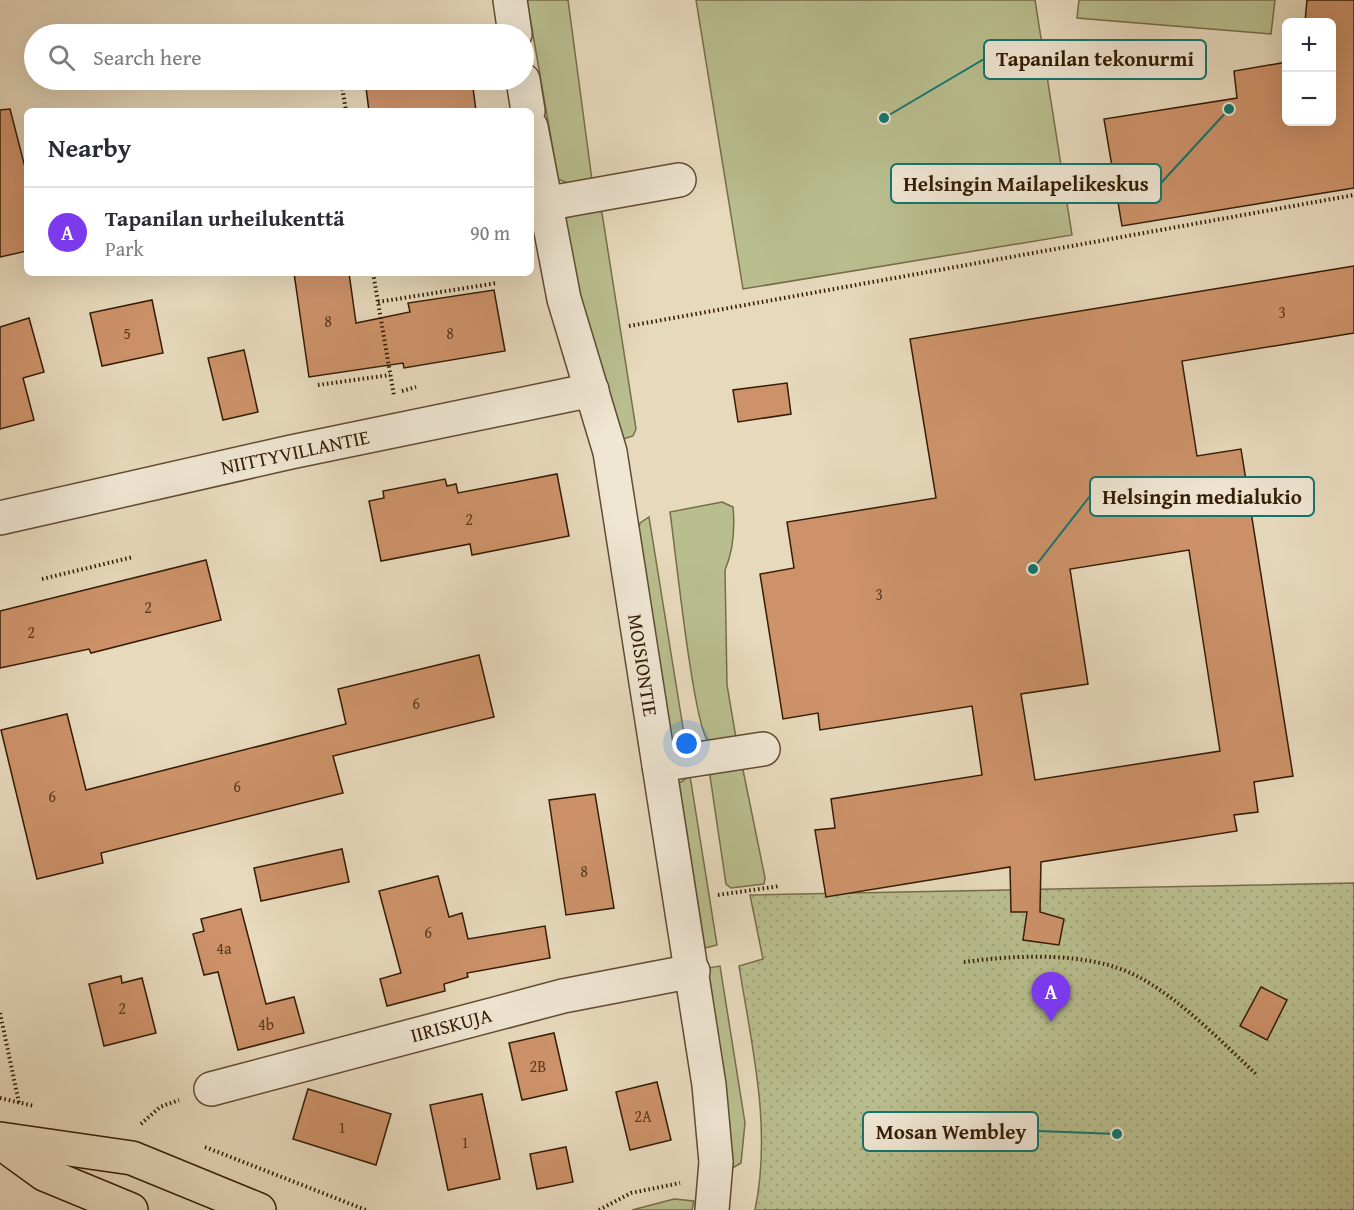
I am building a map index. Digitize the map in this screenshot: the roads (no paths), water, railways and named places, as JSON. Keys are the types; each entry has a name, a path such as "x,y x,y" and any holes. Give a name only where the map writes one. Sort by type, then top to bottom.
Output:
{"main road":[{"path":"0,1140 45,1174 131,1210"},
{"path":"0,1140 132,1158 259,1210"}],"street":[{"path":"510,0 514,24"},
{"path":"525,90 528,108"},
{"name":"MOISIONTIE","path":"534,145 564,299 610,452 693,970 709,1085 716,1162 712,1210"},
{"path":"544,204 679,180"},
{"name":"NIITTYVILLANTIE","path":"0,518 291,452 592,390"},
{"path":"659,765 763,749"},
{"name":"IIRISKUJA","path":"211,1089 563,996 693,970"}],"place":[{"name":"Helsingin Mailapelikeskus","path":"1229,109"},
{"name":"Tapanilan tekonurmi","path":"884,118"},
{"name":"Helsingin medialukio","path":"1033,569"},
{"name":"Tapanilan urheilukenttä","path":"1051,1022"},
{"name":"Mosan Wembley","path":"1117,1134"}]}
